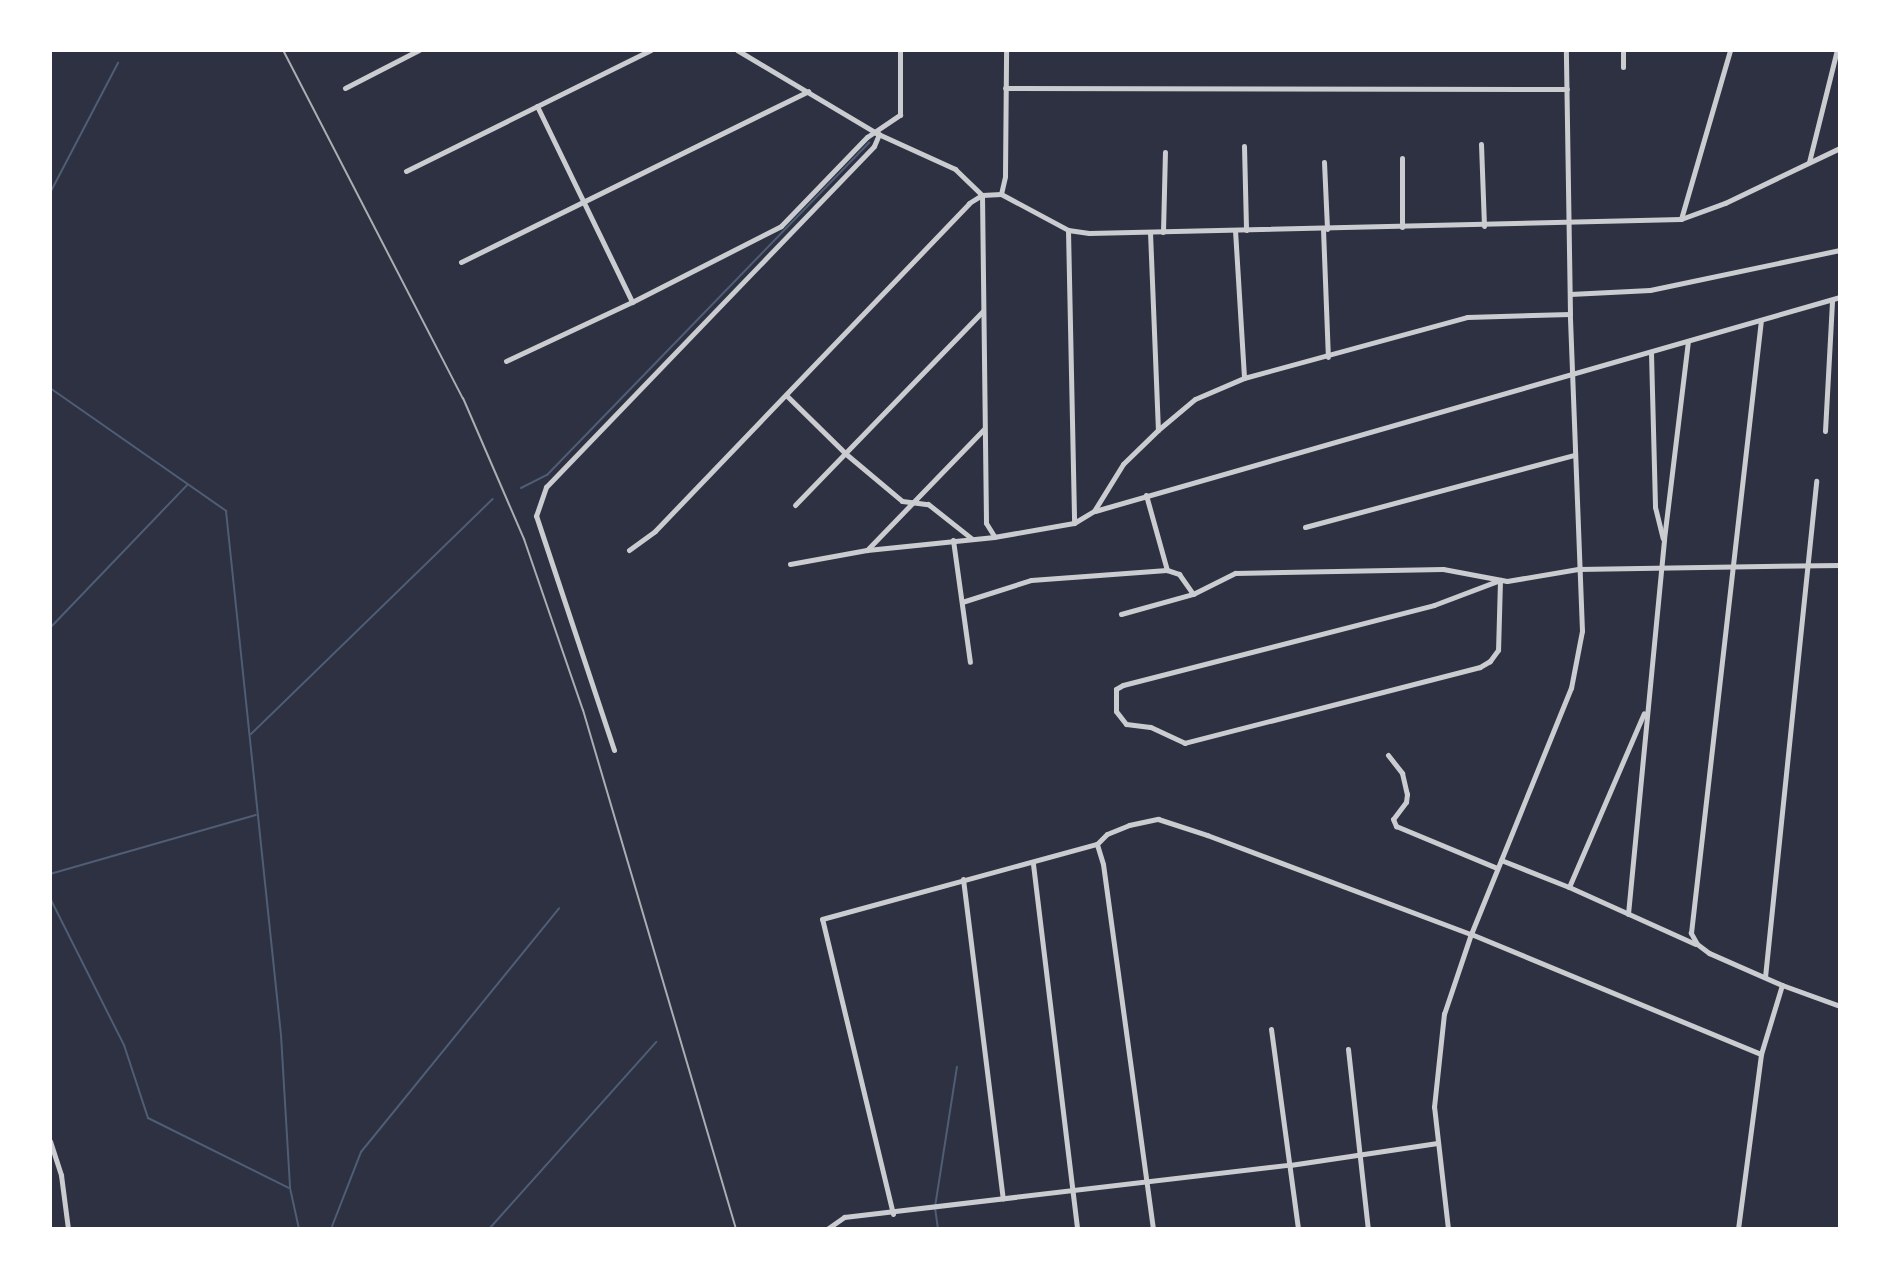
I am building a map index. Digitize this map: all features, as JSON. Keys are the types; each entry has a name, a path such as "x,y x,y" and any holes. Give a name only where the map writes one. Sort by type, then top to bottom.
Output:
{"street":[{"path":"345,88 419,50"},
{"path":"406,171 651,50"},
{"path":"737,50 878,134 955,169 982,195 986,523 994,537"},
{"path":"506,361 632,302 781,226 867,137 878,134 900,115 900,50"},
{"path":"1001,194 1005,176 1006,50"},
{"path":"1448,1229 1437,1143 1435,1072 1444,1014 1471,934 1571,688 1582,631 1571,376 1566,50"},
{"path":"1623,50 1623,67"},
{"path":"1681,219 1730,50"},
{"path":"1809,163 1837,50"},
{"path":"1005,88 1567,89"},
{"path":"461,262 809,91"},
{"path":"537,106 632,302"},
{"path":"614,750 536,516 546,487 874,146 878,134"},
{"path":"1481,144 1484,226"},
{"path":"1244,146 1246,230"},
{"path":"629,550 655,531 969,203 982,195 1001,194 1068,230 1163,232 1681,219 1725,203 1840,148"},
{"path":"1163,232 1165,152"},
{"path":"1402,158 1402,227"},
{"path":"1324,162 1328,357"},
{"path":"781,226 788,233"},
{"path":"1068,230 1074,523"},
{"path":"1235,230 1244,378"},
{"path":"1150,232 1158,430"},
{"path":"1570,294 1650,290 1840,250"},
{"path":"790,564 867,550 994,537 1074,523 1094,511 1146,495 1840,297"},
{"path":"1825,431 1833,299"},
{"path":"795,505 984,310"},
{"path":"1094,511 1123,464 1158,430 1195,399 1244,378 1467,317 1570,314"},
{"path":"1697,944 1691,933 1761,320"},
{"path":"1628,914 1646,708 1688,342"},
{"path":"1651,353 1655,507 1664,539"},
{"path":"786,395 846,454 902,501 928,504 972,538"},
{"path":"867,550 985,428"},
{"path":"1305,527 1574,455"},
{"path":"1765,977 1816,481"},
{"path":"1146,495 1167,570"},
{"path":"953,540 970,662"},
{"path":"1500,580 1498,650 1495,657 1480,667 1185,743 1150,727 1126,724 1120,721 1116,711 1116,689 1123,685 1434,605 1500,580 1578,569 1840,565"},
{"path":"1121,614 1193,594 1235,573 1443,569 1500,580"},
{"path":"962,602 1031,580 1167,570 1179,574 1193,594"},
{"path":"1569,887 1646,708"},
{"path":"1388,755 1402,773 1407,794 1406,802 1394,815 1396,826 1497,868"},
{"path":"893,1214 822,919 963,879 1033,864 1097,844 1107,834 1158,819 1471,934 1761,1054"},
{"path":"1097,844 1103,864 1153,1229"},
{"path":"1501,860 1569,887 1782,985 1840,1006"},
{"path":"1033,864 1077,1229"},
{"path":"963,879 1003,1199"},
{"path":"1738,1229 1761,1054 1782,985"},
{"path":"1271,1029 1298,1229"},
{"path":"1348,1049 1368,1229"},
{"path":"50,1141 61,1175 68,1229"},
{"path":"827,1229 827,1225 844,1217 893,1214 1290,1165 1437,1143"}],"waterway":[{"path":"50,193 118,63"},
{"path":"521,488 547,475 869,143"},
{"path":"50,388 226,511 281,1035 290,1188 299,1229"},
{"path":"50,628 187,485"},
{"path":"251,734 493,499"},
{"path":"50,874 256,815"},
{"path":"50,898 124,1045 148,1118 289,1188"},
{"path":"331,1229 361,1152 559,908"},
{"path":"489,1229 656,1042"},
{"path":"938,1229 935,1207 957,1067"}],"railway":[{"path":"283,50 463,398 524,539 583,710 736,1229"}]}
